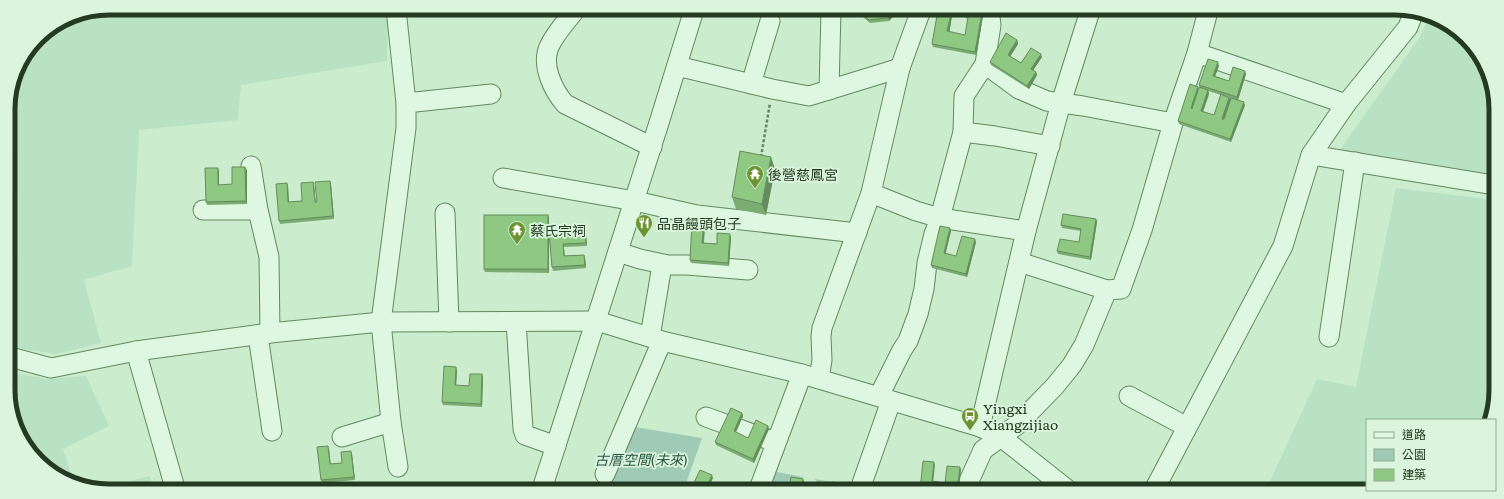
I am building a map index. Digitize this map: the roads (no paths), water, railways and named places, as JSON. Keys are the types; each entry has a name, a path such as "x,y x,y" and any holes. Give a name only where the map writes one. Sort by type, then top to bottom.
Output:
{"street":[{"path":"397,15 406,103 406,128 381,322 391,422 398,467"},
{"path":"571,15 555,36 548,48 547,64 552,85 556,94 565,104 652,147"},
{"path":"544,484 597,321 692,15"},
{"path":"829,90 831,15"},
{"path":"761,484 776,443 810,376 822,360 822,328 871,193 900,68 919,15"},
{"path":"861,484 885,398 902,350 908,341 918,314 934,234 940,218 963,132 964,96 985,64 991,25 990,17 985,15"},
{"path":"980,427 1026,231 1061,104 1089,15"},
{"path":"1019,262 1107,290 1121,289 1142,230 1173,123 1197,53 1207,15"},
{"path":"1157,484 1283,246 1311,155 1346,104 1408,27 1412,17"},
{"path":"751,84 770,21"},
{"path":"1197,53 1346,104"},
{"path":"985,64 1019,89 1047,101 1083,106 1173,123"},
{"path":"677,66 772,89 809,96 900,68"},
{"path":"406,103 491,94"},
{"path":"963,132 1050,146"},
{"path":"1311,155 1489,184"},
{"path":"1329,337 1355,162"},
{"path":"251,166 258,210 269,257 264,334 272,431"},
{"path":"503,178 635,201 697,215 857,234"},
{"path":"871,193 916,211 940,218 1026,231"},
{"path":"203,210 258,210"},
{"path":"445,213 449,322"},
{"path":"618,252 640,259 668,265 687,264 748,270"},
{"path":"605,474 656,339 661,271"},
{"path":"968,484 983,450 1017,425 1055,386 1072,365 1084,345 1107,290"},
{"path":"15,358 51,368 136,351 264,334 381,322 597,321 656,339 810,376 980,427 1001,437 1060,484"},
{"path":"516,322 523,429 525,435 556,446"},
{"path":"136,351 174,484"},
{"path":"1129,396 1188,427"},
{"path":"706,417 776,443"},
{"path":"342,437 391,422"}],"place":[{"name":"後營慈鳳宮","path":"755,189"},
{"name":"品晶饅頭包子","path":"644,238"},
{"name":"蔡氏宗祠","path":"517,245"},
{"name":"Yingxi Xiangzijiao","path":"970,431"}],"park label":[{"name":"古厝空間(未來)","path":"641,459"}]}
